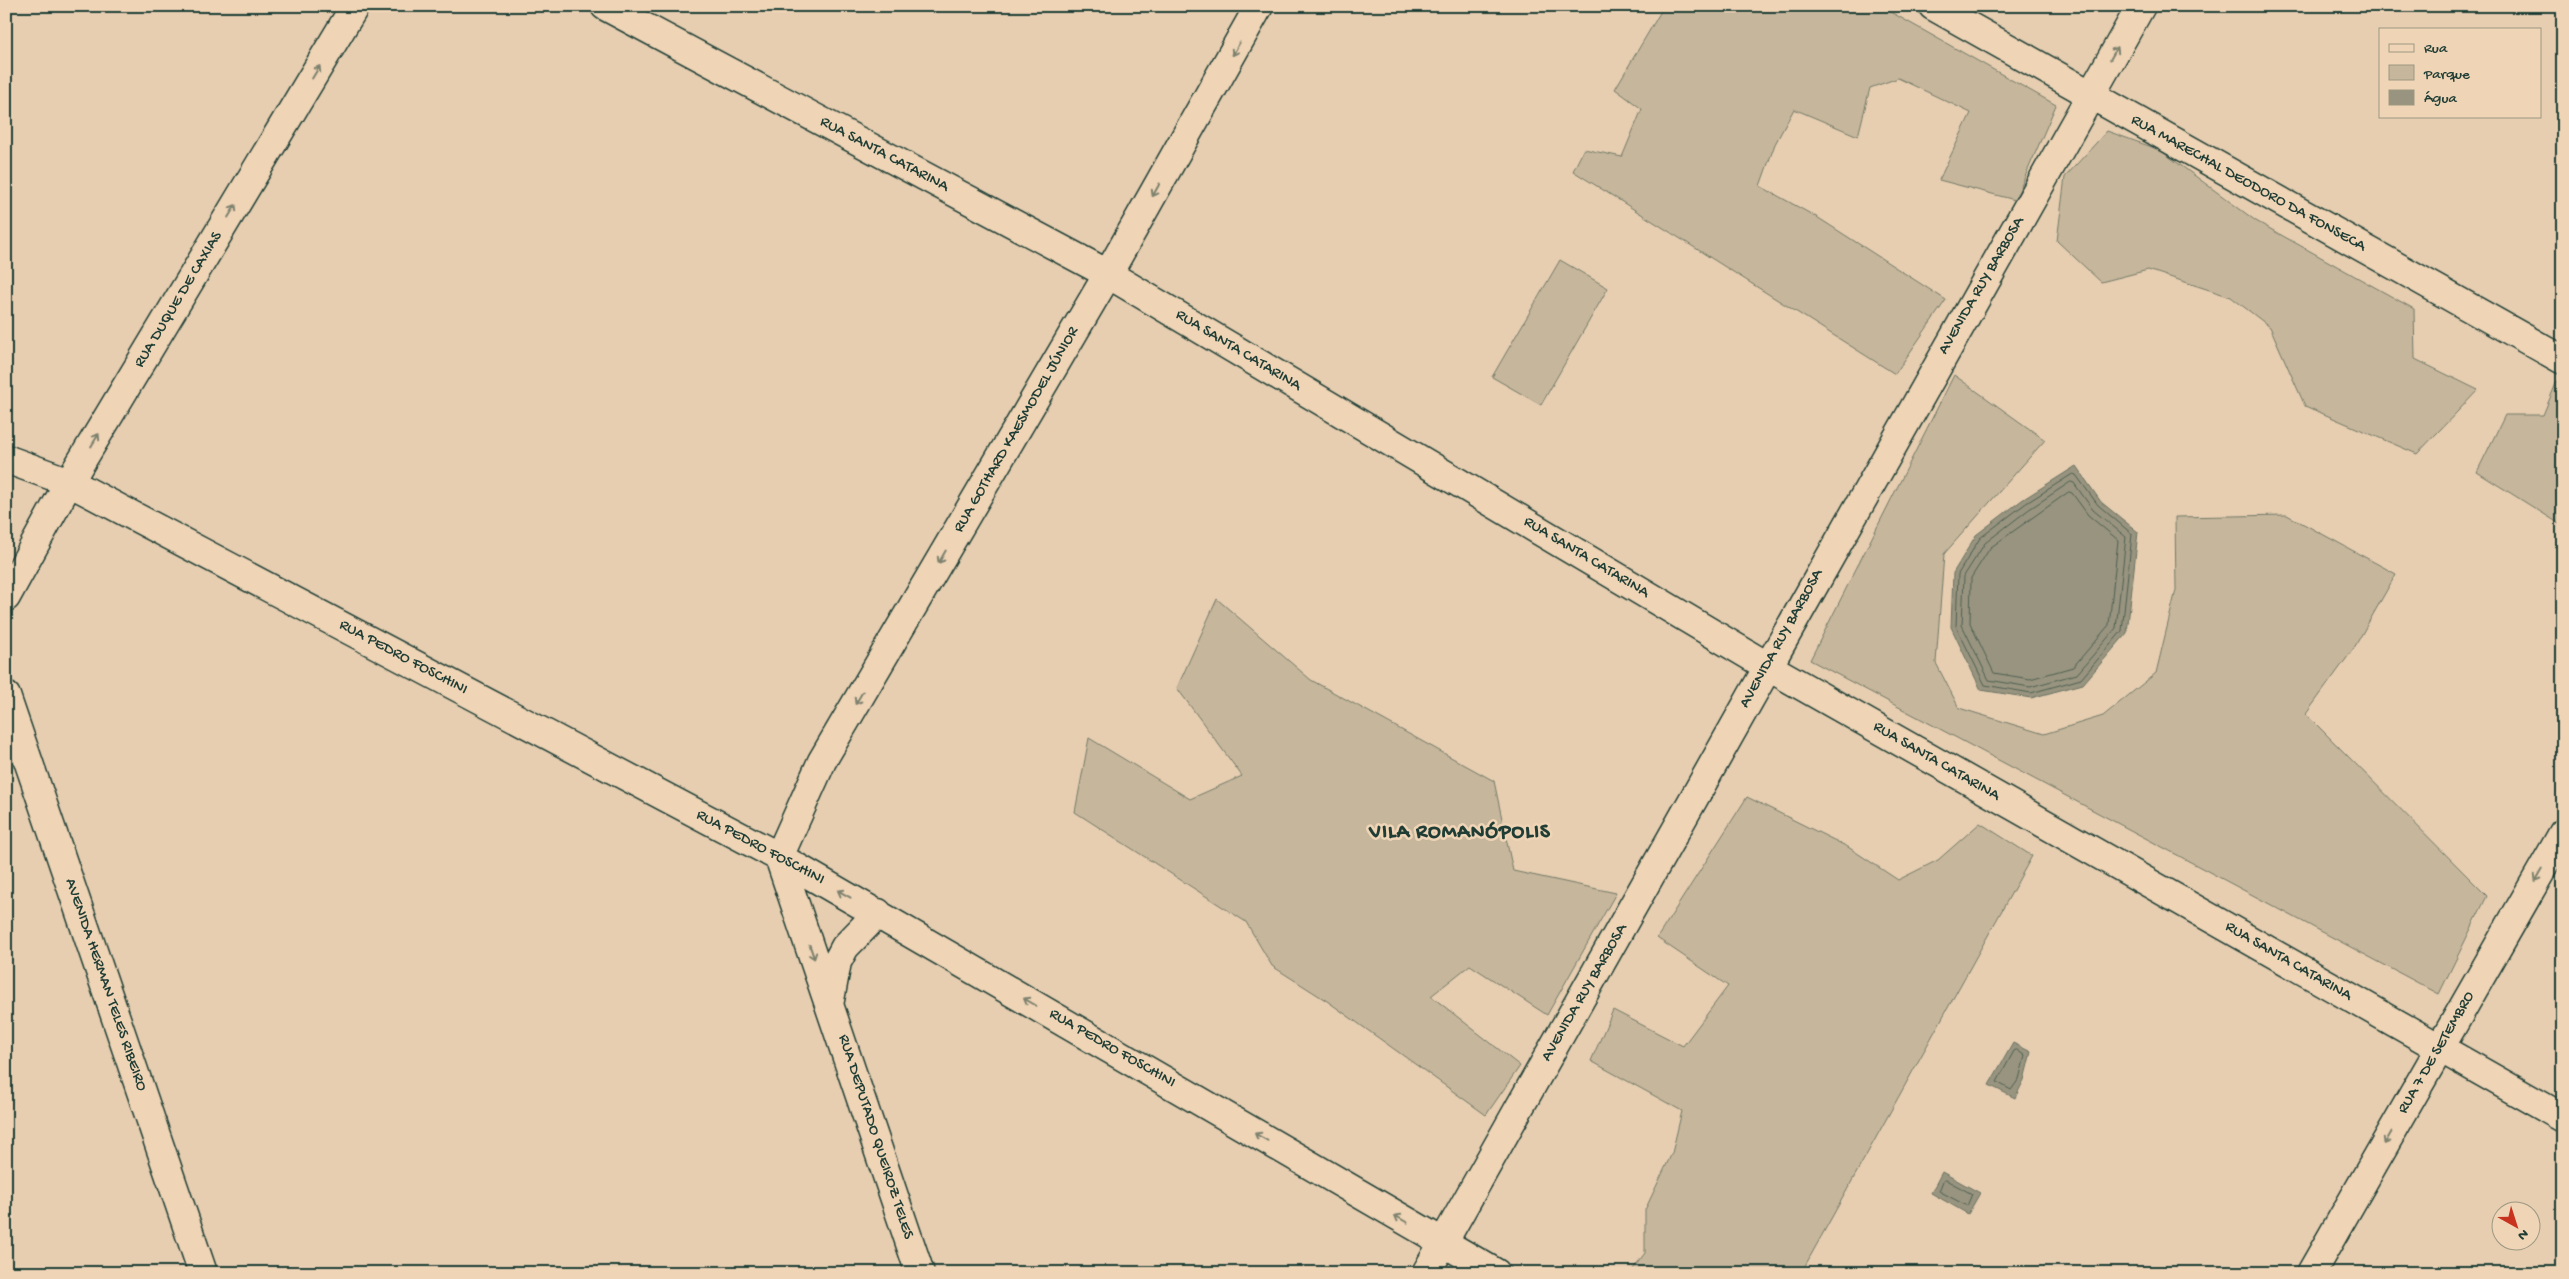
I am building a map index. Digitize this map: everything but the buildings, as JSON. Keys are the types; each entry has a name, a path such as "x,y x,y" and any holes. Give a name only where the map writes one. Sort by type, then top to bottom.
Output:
{"street":[{"name":"RUA DUQUE DE CAXIAS","path":"6,597 69,482 355,6"},
{"name":"RUA SANTA CATARINA","path":"605,6 1108,274 1766,666 2563,1118"},
{"name":"RUA GOTHARD KAESMODEL JÚNIOR","path":"779,857 822,761 1108,274 1260,6"},
{"name":"RUA MARECHAL DEODORO DA FONSECA","path":"1933,6 2090,96 2563,360"},
{"name":"AVENIDA RUY BARBOSA","path":"1426,1273 1613,944 1766,666 2141,6"},
{"name":"RUA PEDRO FOSCHINI","path":"6,458 69,482 779,857 878,912 1443,1244 1496,1273"},
{"name":"AVENIDA HERMAN TELES RIBEIRO","path":"6,696 203,1273"},
{"name":"RUA 7 DE SETEMBRO","path":"2311,1273 2563,833"},
{"name":"RUA DEPUTADO QUEIROZ TELES","path":"779,857 830,1002 920,1273"},
{"name":"RUA DEPUTADO QUEIROZ TELES","path":"830,1002 837,962 845,947 878,912"}],"green space":[{"path":"1664,6 1880,6 2056,105 2015,200 1939,180 1971,113 1898,78 1870,88 1858,136 1794,109 1775,144 1760,186 1820,219 1946,300 1895,374 1573,171 1584,149 1622,157 1642,109 1615,89"},
{"path":"2107,131 2160,150 2256,221 2414,309 2415,359 2478,390 2417,454 2305,406 2270,327 2231,297 2148,270 2101,282 2057,241 2065,177"},
{"path":"1560,260 1608,288 1541,405 1492,377"},
{"path":"1954,375 2045,440 1944,554 1936,663 1959,708 2044,734 2103,716 2156,673 2176,590 2175,517 2287,515 2396,574 2354,648 2306,714 2487,896 2439,994 1810,660"},
{"path":"2557,381 2563,385 2563,526 2477,472 2505,415 2543,415"},
{"path":"1217,599 1311,680 1494,781 1513,871 1616,893 1547,1015 1470,965 1431,996 1520,1066 1486,1115 1327,1001 1272,966 1246,922 1075,812 1089,738 1190,799 1242,776 1177,688"},
{"path":"1747,797 1848,847 1898,880 1938,860 1980,823 2032,856 1801,1273 1630,1273 1645,1253 1645,1210 1672,1153 1682,1111 1591,1061 1613,1010 1683,1046 1728,986 1657,938"}],"water":[{"path":"2076,466 2101,502 2138,532 2127,633 2083,684 2031,698 1981,690 1951,627 1953,573 1976,535 2022,500"},
{"path":"2013,1043 2031,1052 2024,1080 2015,1098 1989,1085"},
{"path":"1942,1172 1980,1193 1968,1214 1931,1193"}],"district":[{"name":"VILA ROMANÓPOLIS","path":"1460,833"}]}
